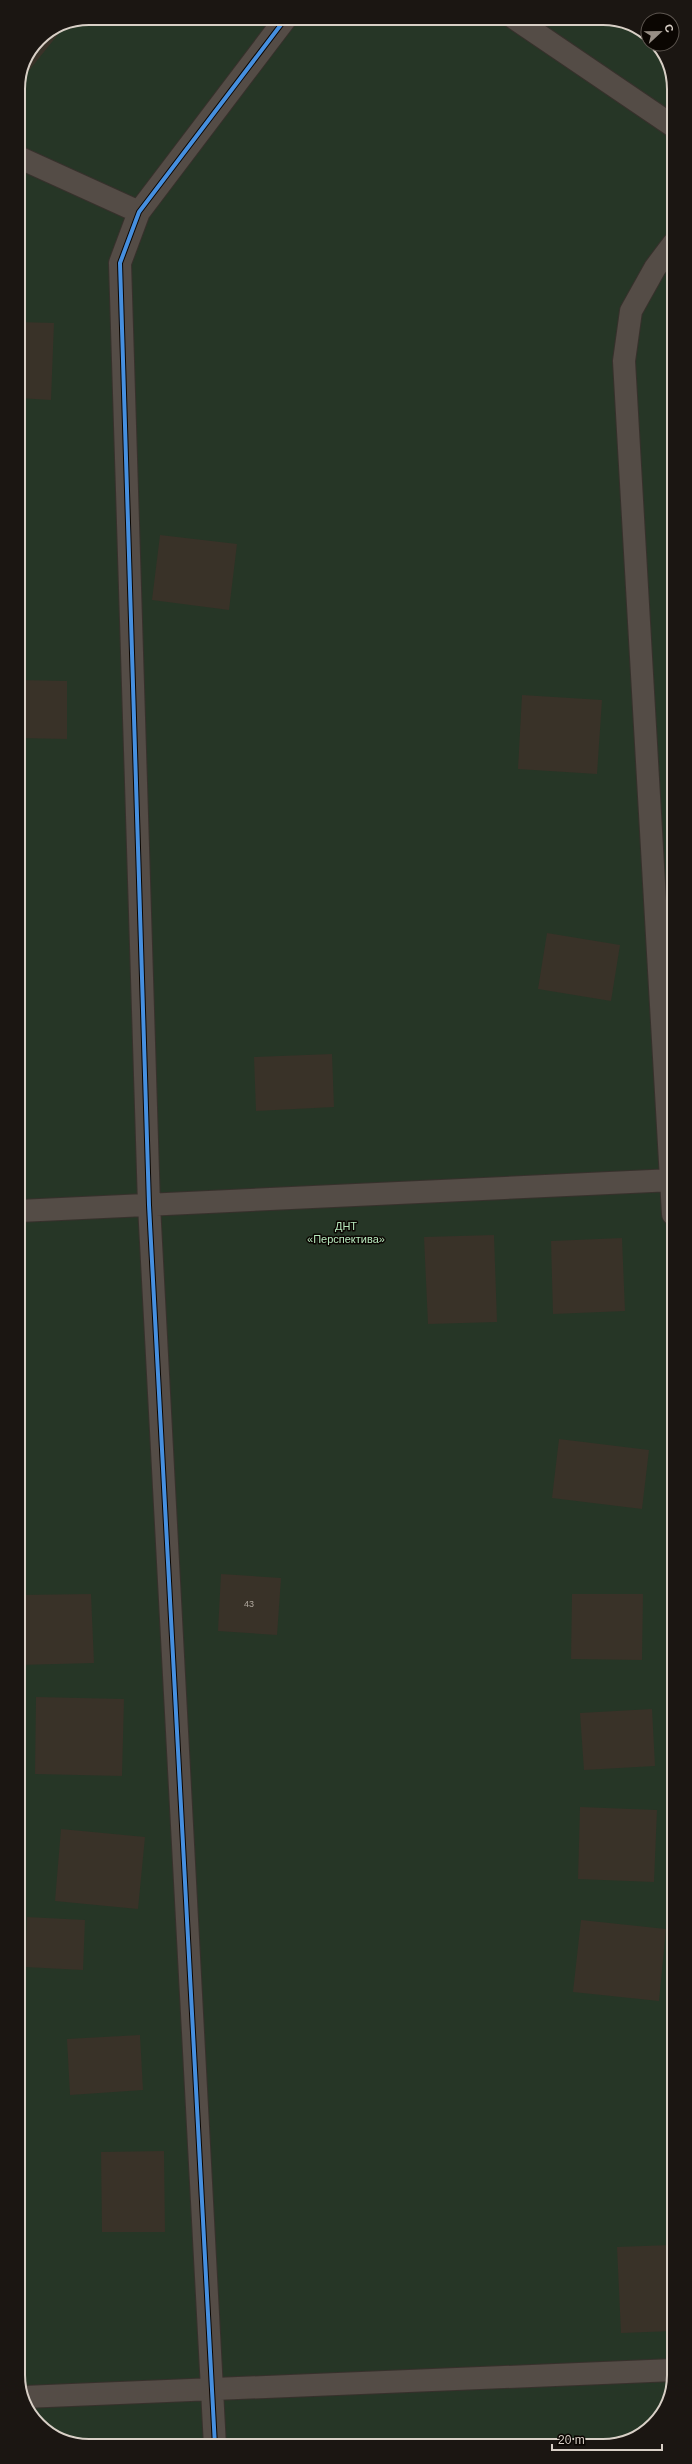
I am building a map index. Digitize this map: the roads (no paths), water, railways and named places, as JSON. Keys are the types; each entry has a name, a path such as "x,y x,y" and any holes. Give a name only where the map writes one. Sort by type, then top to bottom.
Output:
{"street":[{"path":"215,2439 149,1205 120,263 139,212 281,25"},
{"path":"523,25 537,36 667,122"},
{"path":"25,160 139,212"},
{"path":"667,252 655,268 631,311 624,361 667,1095"},
{"path":"25,1211 667,1180"},
{"path":"29,2397 667,2370"}],"park label":[{"name":"ДНТ «Перспектива»","path":"346,1232"}]}
